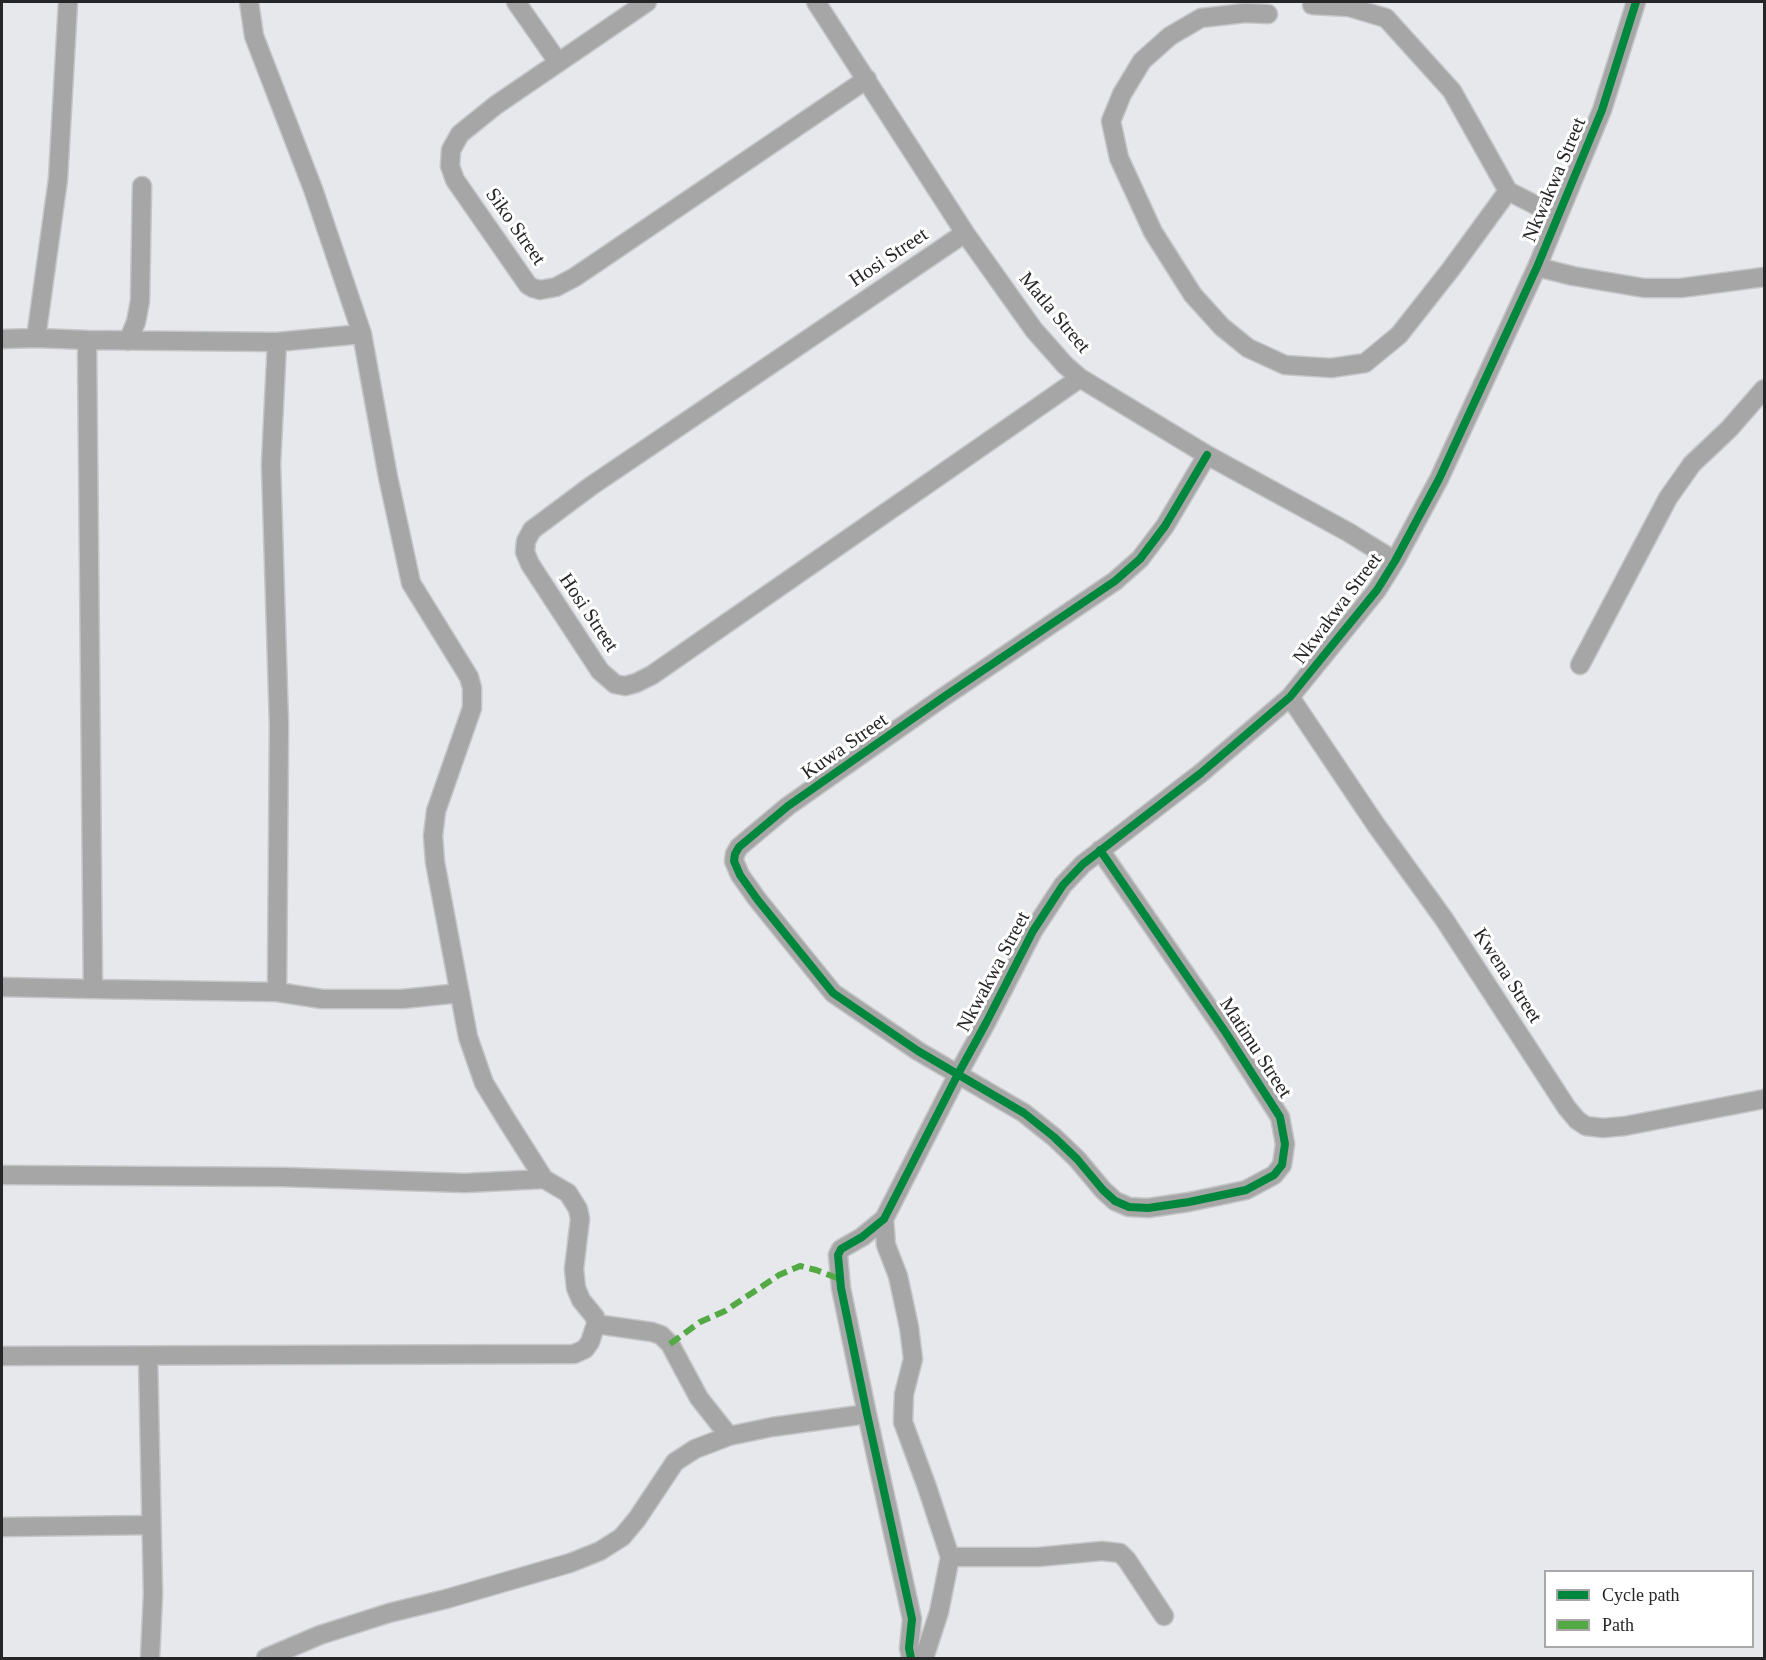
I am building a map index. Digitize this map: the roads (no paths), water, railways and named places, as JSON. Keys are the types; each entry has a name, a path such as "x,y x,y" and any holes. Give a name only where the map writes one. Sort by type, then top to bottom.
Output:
{"street":[{"path":"36,338 58,179 68,2"},
{"path":"2,1356 574,1354 585,1349 596,1324 595,1317 580,1300 576,1288 574,1269 580,1219 578,1209 568,1193 544,1179 484,1083 468,1037 435,862 433,836 436,811 472,708 472,688 469,677 411,583 388,477 362,334 313,189 254,36 249,2"},
{"path":"516,2 558,62"},
{"name":"Siko Street","path":"647,2 496,105 460,134 454,142 450,166 455,180 528,285 540,290 556,287 575,277 867,79"},
{"name":"Matla Street","path":"816,2 965,233 1034,330 1065,365 1080,378 1207,455 1348,532 1395,561"},
{"name":"Nkwakwa Street","path":"884,1219 958,1074 1047,908 1063,885 1083,864 1252,732 1290,697 1377,590 1395,561 1439,479 1537,267 1602,110 1636,2"},
{"path":"1312,5 1349,7 1386,18 1452,91 1508,191 1557,216"},
{"path":"1268,14 1245,13 1201,18 1170,36 1142,61 1122,94 1111,121 1119,158 1153,232 1193,295 1222,327 1248,348 1285,365 1331,368 1365,363 1399,335 1508,191"},
{"path":"129,341 140,301 142,186"},
{"name":"Hosi Street","path":"965,233 591,486 531,530 526,541 525,552 530,564 600,671 615,684 625,686 651,675 1080,378"},
{"path":"1537,267 1573,276 1644,288 1681,288 1764,277"},
{"path":"2,339 277,342 362,334"},
{"path":"87,340 93,989"},
{"path":"277,342 271,464 279,725 277,992"},
{"path":"1580,665 1668,498 1692,464 1729,429 1764,390"},
{"name":"Kuwa Street","path":"958,1074 918,1051 833,993 740,875 734,861 735,854 739,847 788,807 945,696 1115,581 1140,559 1165,526 1207,455"},
{"name":"Kwena Street","path":"1290,697 1376,825 1444,919 1577,1120 1586,1126 1603,1128 1625,1126 1764,1099"},
{"name":"Matimu Street","path":"958,1074 1024,1113 1077,1159 1115,1201 1129,1207 1148,1208 1179,1204 1246,1190 1274,1175 1282,1165 1285,1144 1280,1117 1226,1033 1100,850"},
{"path":"2,987 277,992 322,999 402,999 460,993"},
{"path":"2,1175 282,1177 465,1183 544,1179"},
{"path":"884,1219 862,1237 841,1249 838,1256 842,1288 868,1420 912,1619 909,1648 912,1659"},
{"path":"884,1219 886,1245 898,1276 913,1359 904,1394 903,1422 950,1557 939,1612 924,1659"},
{"path":"596,1324 661,1335 670,1344 699,1398 729,1436"},
{"path":"148,1356 153,1594 150,1659"},
{"path":"266,1659 320,1635 388,1613 446,1599 570,1563 600,1551 622,1537 637,1519 675,1462 694,1449 729,1436 772,1427 868,1420"},
{"path":"2,1527 151,1525"},
{"path":"950,1557 1038,1557 1101,1551 1120,1553 1164,1616"}]}
